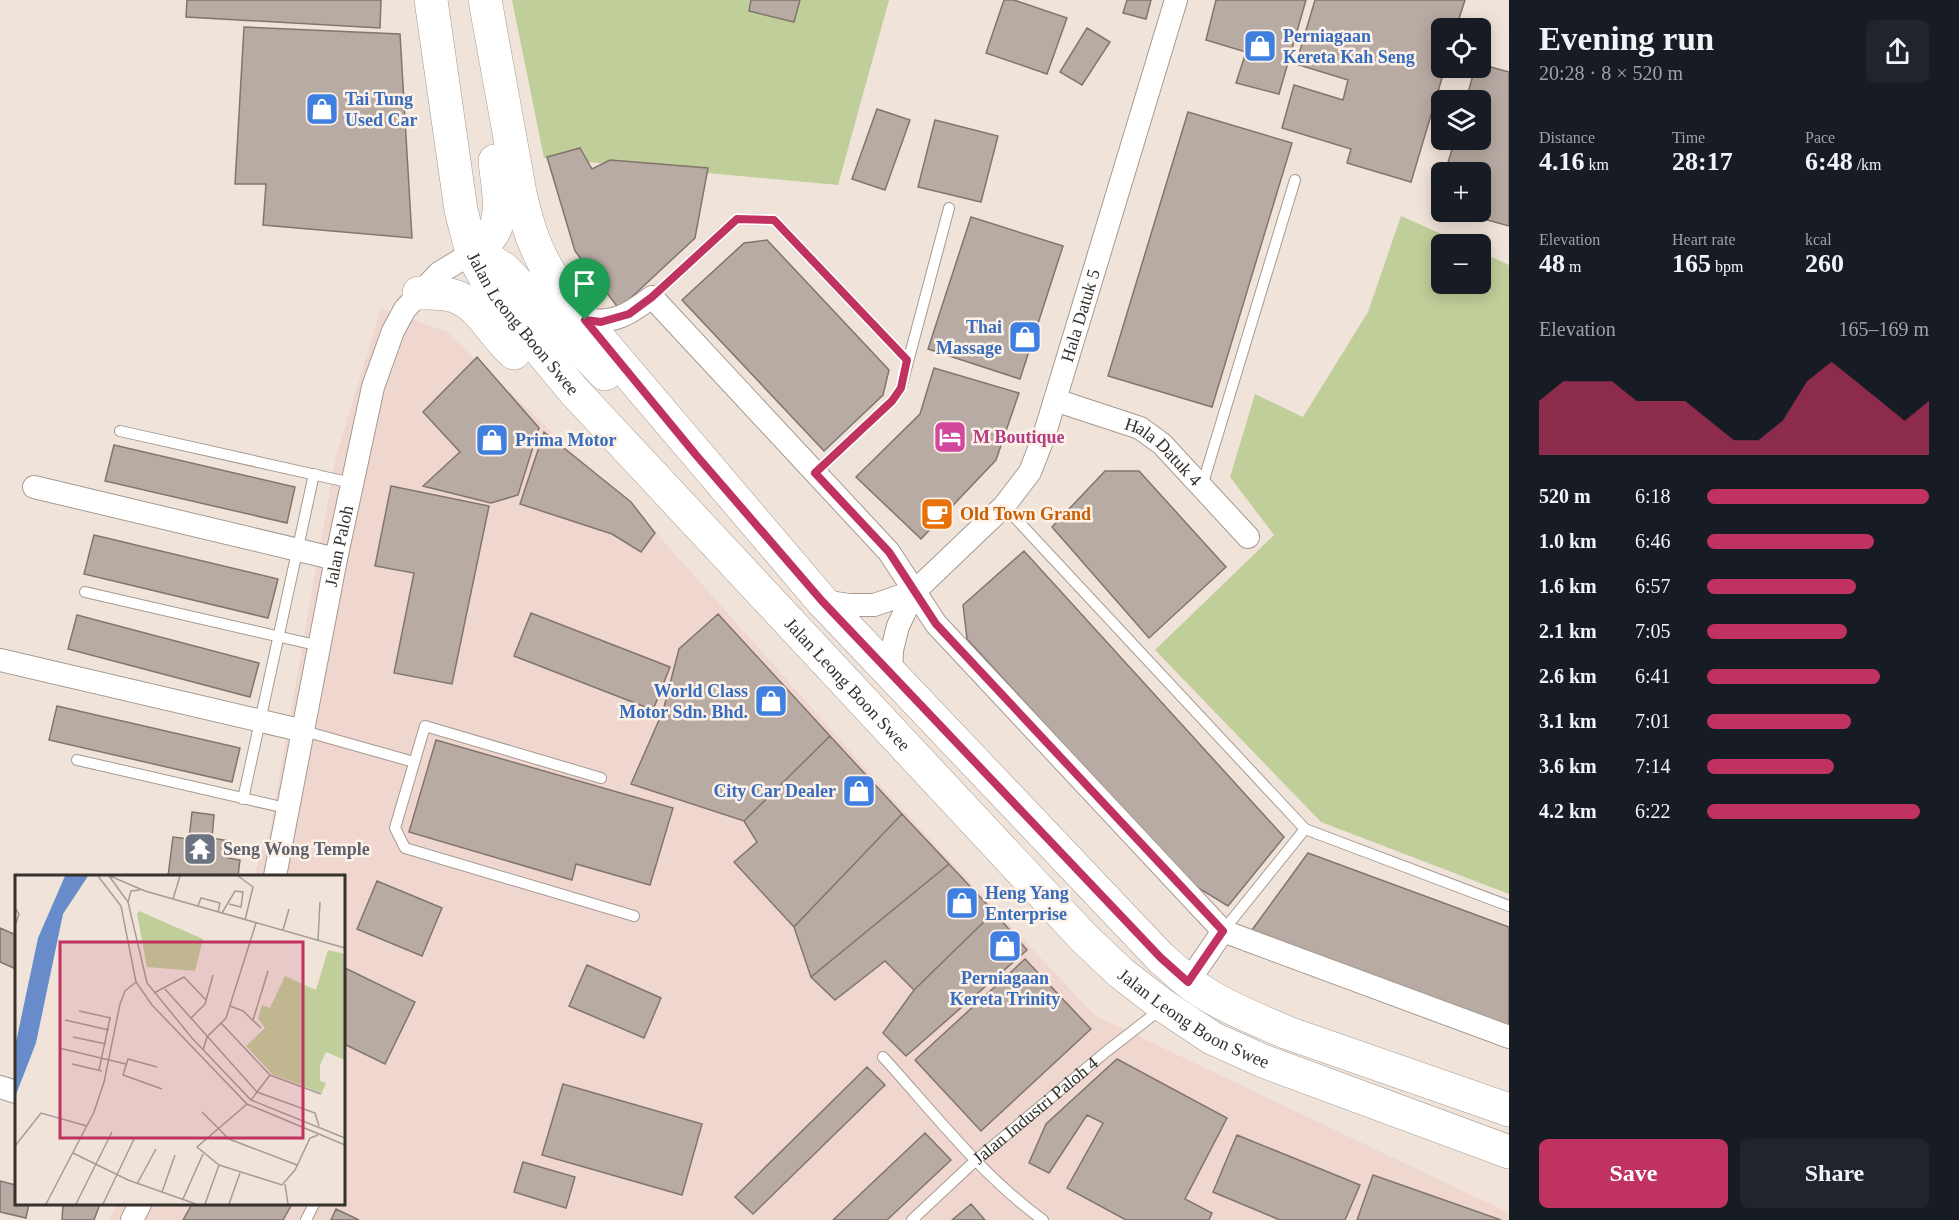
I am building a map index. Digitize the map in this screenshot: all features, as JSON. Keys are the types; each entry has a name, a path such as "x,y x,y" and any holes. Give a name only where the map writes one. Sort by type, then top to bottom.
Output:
{"main road":[{"name":"Jalan Leong Boon Swee","path":"431,0 461,210 472,253 495,296 574,391 1084,938 1121,973 1164,1006 1212,1038 1263,1061 1505,1154"},
{"name":"Jalan Leong Boon Swee","path":"487,6 520,193 527,224 540,257 585,320 696,455 822,601 1153,950 1188,982 1226,1004 1288,1033 1509,1110"},
{"path":"487,6 493,146 499,208 491,236 472,253 504,269 591,361 696,455"},
{"path":"419,293 440,293 457,297 475,309 510,350 525,362 574,391"}],"street":[{"name":"Hala Datuk 5","path":"891,674 892,650 898,626 915,591 1004,506 1030,472 1044,436 1176,0"},
{"name":"Jalan Paloh","path":"275,875 290,809 365,417 384,356 405,309 439,273 472,253"},
{"path":"585,320 601,322 616,319 629,314 652,297 889,552 936,624 1223,931 1509,1037"},
{"name":"Hala Datuk 4","path":"1055,400 1140,428 1162,444 1248,537"},
{"path":"34,487 336,559"},
{"name":"Hala Datuk 5","path":"822,601 849,605 874,604 915,591"},
{"path":"0,660 304,731"},
{"path":"1188,982 1223,931"},
{"path":"0,1087 15,1092"},
{"path":"132,1220 139,1205"}],"lane":[{"path":"1202,486 1295,180"},
{"path":"815,473 892,401 901,388 949,208"},
{"path":"652,297 737,219 774,220 907,360"},
{"path":"120,430 352,483"},
{"path":"243,799 314,474"},
{"path":"1004,506 1305,829 1509,906"},
{"path":"85,592 320,646"},
{"path":"601,778 424,726 395,828 405,848 634,916"},
{"path":"304,731 414,762"},
{"path":"77,760 290,809"},
{"path":"1223,931 1305,829"},
{"name":"Jalan Industri Paloh 4","path":"912,1220 976,1160 1164,1006"},
{"path":"883,1057 976,1160 1021,1204 1043,1220"},
{"path":"306,1220 313,1205"}],"shaded area":[{"path":"381,308 447,332 650,526 891,797 1094,1015 1509,1213 1509,1220 109,1220 117,1205 345,1205 345,875 253,875 270,831 335,460"}],"green space":[{"path":"512,0 889,0 838,185 544,158"},
{"path":"1401,216 1442,234 1431,234 1431,294 1491,294 1491,257 1509,265 1509,894 1321,822 1155,650 1274,535 1230,477 1255,394 1303,417 1368,312"}],"building":[{"path":"187,0 381,0 380,28 186,17"},
{"path":"751,0 800,0 794,22 749,11"},
{"path":"1004,0 1014,0 1067,18 1047,74 986,53"},
{"path":"1127,0 1151,0 1146,19 1123,13"},
{"name":"Perniagaan Kereta Kah Seng","path":"1216,0 1306,0 1279,94 1236,83 1246,52 1206,40"},
{"path":"1315,0 1465,0 1459,18 1431,18 1431,78 1442,78 1438,90 1431,90 1431,115 1411,182 1347,163 1351,149 1282,128 1294,85 1343,100 1348,80 1296,64"},
{"name":"Tai Tung Used Car","path":"244,27 400,34 412,238 263,225 266,184 235,184"},
{"path":"1087,28 1110,42 1082,85 1060,72"},
{"path":"1491,67 1509,72 1509,226 1491,221 1491,162 1448,162 1452,150 1491,150 1491,90 1469,90 1472,78 1491,78"},
{"path":"877,109 910,120 885,190 852,179"},
{"path":"1188,112 1292,143 1212,407 1108,376"},
{"path":"935,120 998,136 981,202 918,187"},
{"path":"580,148 592,169 610,160 708,168 695,238 619,309 575,251 547,157"},
{"path":"971,217 1063,246 1020,379 928,349"},
{"path":"767,240 889,370 883,395 824,451 682,300 744,243"},
{"name":"Prima Motor","path":"477,357 539,428 518,495 491,503 423,486 460,452 423,412"},
{"name":"M Boutique","path":"934,368 1019,393 996,460 921,539 856,477 920,414"},
{"path":"544,432 631,502 655,533 641,552 612,534 520,504"},
{"path":"114,445 295,487 287,523 105,481"},
{"path":"1105,471 1139,471 1226,567 1149,638 1052,527"},
{"path":"391,486 489,506 452,684 394,673 414,573 375,566"},
{"path":"94,535 278,579 268,618 84,574"},
{"path":"1024,551 1284,837 1228,906 1190,883 967,639 963,605"},
{"path":"531,613 670,667 653,710 514,656"},
{"path":"718,614 830,736 744,821 631,784 663,711 679,649"},
{"path":"77,615 259,663 250,697 68,649"},
{"path":"57,706 240,748 232,782 49,740"},
{"path":"830,736 902,814 794,927 734,862 757,842 744,821"},
{"path":"436,740 673,808 650,885 576,864 572,880 409,832"},
{"name":"Seng Wong Temple","path":"192,812 214,815 212,838 230,841 228,858 240,860 238,875 168,875 173,837 189,839"},
{"path":"902,814 949,864 811,977 794,927"},
{"path":"1308,853 1509,927 1509,1026 1252,930"},
{"path":"949,864 994,912 914,990 885,961 835,1000 811,977"},
{"path":"377,881 442,908 422,956 357,929"},
{"path":"994,912 1027,950 906,1056 883,1033 914,990"},
{"path":"0,928 15,935 15,969 0,962"},
{"path":"1025,959 1091,1029 981,1131 915,1060"},
{"path":"587,965 661,998 644,1038 569,1006"},
{"path":"345,968 415,1002 385,1064 345,1044"},
{"path":"1117,1059 1227,1118 1185,1199 1212,1213 1209,1220 1126,1220 1067,1188 1103,1123 1087,1115 1049,1173 1029,1163 1046,1124"},
{"path":"867,1067 885,1085 753,1214 735,1197"},
{"path":"563,1084 702,1124 682,1195 542,1155"},
{"path":"925,1133 951,1160 887,1220 833,1220"},
{"path":"1237,1135 1360,1185 1345,1220 1280,1220 1213,1192"},
{"path":"523,1162 575,1177 566,1208 514,1192"},
{"path":"1373,1175 1501,1220 1357,1220"},
{"path":"0,1181 15,1185 15,1205 29,1205 26,1218 0,1212"},
{"path":"971,1204 985,1220 952,1220"},
{"path":"63,1205 100,1205 94,1220 62,1220"},
{"path":"191,1205 291,1205 283,1220 183,1220"},
{"path":"336,1209 359,1220 331,1220"}],"place":[{"name":"Perniagaan Kereta Kah Seng","path":"1260,46"},
{"name":"Tai Tung Used Car","path":"322,109"},
{"name":"Thai Massage","path":"1025,337"},
{"name":"M Boutique","path":"950,437"},
{"name":"Prima Motor","path":"492,440"},
{"name":"Old Town Grand","path":"937,514"},
{"name":"World Class Motor Sdn. Bhd.","path":"771,701"},
{"name":"City Car Dealer","path":"859,791"},
{"name":"Seng Wong Temple","path":"200,849"},
{"name":"Heng Yang Enterprise","path":"962,903"},
{"name":"Perniagaan Kereta Trinity","path":"1005,946"}],"route":[{"path":"737,219 774,220 907,360 901,388 892,401 815,473 889,552 936,624 1223,931 1188,982 1161,958 822,601 696,455 585,320 601,322 629,314 652,297 737,219"}]}
